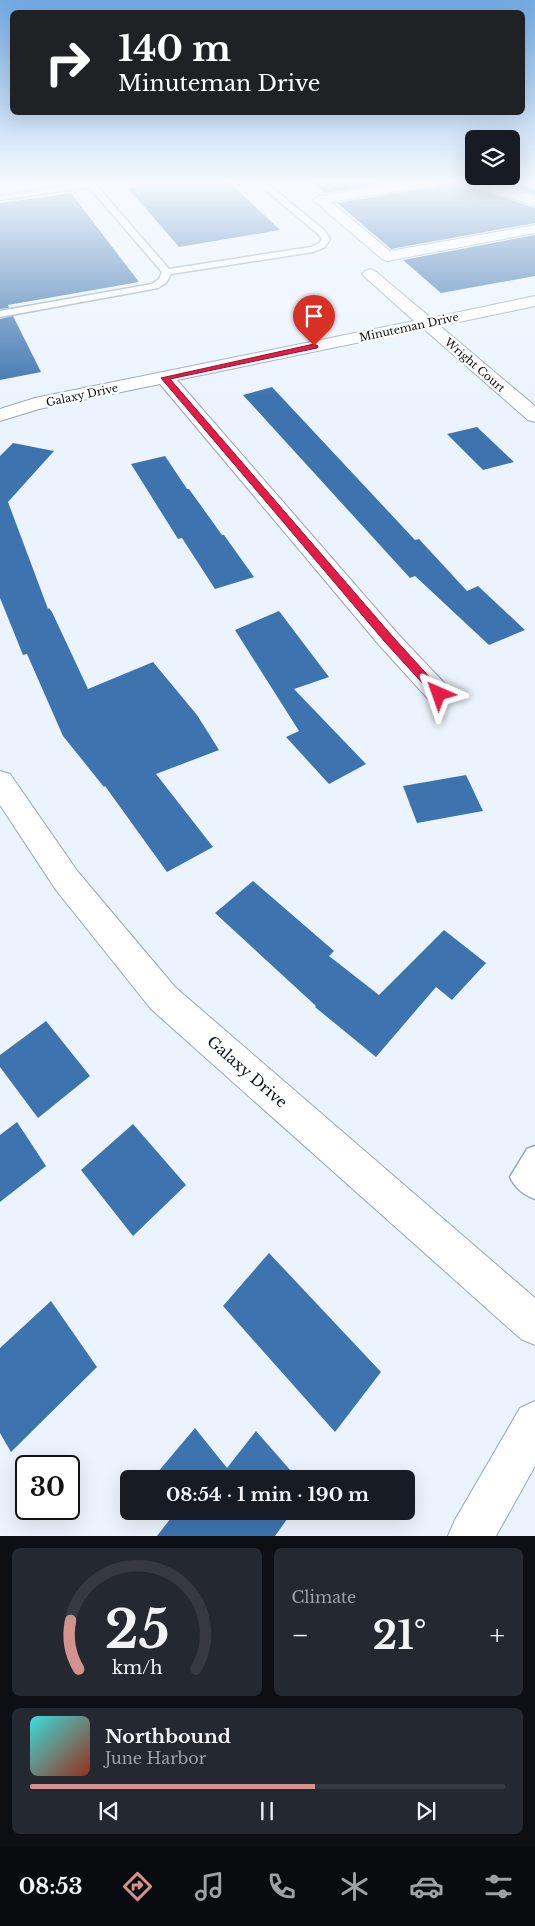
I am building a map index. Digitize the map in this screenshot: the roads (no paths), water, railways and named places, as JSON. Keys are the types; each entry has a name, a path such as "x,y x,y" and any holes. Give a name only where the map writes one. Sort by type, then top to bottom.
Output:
{"street":[{"path":"383,253 387,256 405,253"},
{"name":"Wright Court","path":"370,274 535,416"},
{"name":"Minuteman Drive","path":"165,378 535,301"},
{"path":"165,378 382,632 439,694"},
{"name":"Galaxy Drive","path":"0,415 35,404 165,378"},
{"name":"Galaxy Drive","path":"0,782 67,881 163,998 535,1325"},
{"path":"471,1536 535,1423"}],"lane":[{"path":"150,253 167,272"},
{"path":"167,272 290,253"},
{"path":"0,314 155,286 163,281 167,272"},
{"path":"535,1157 522,1177 535,1188"}]}
